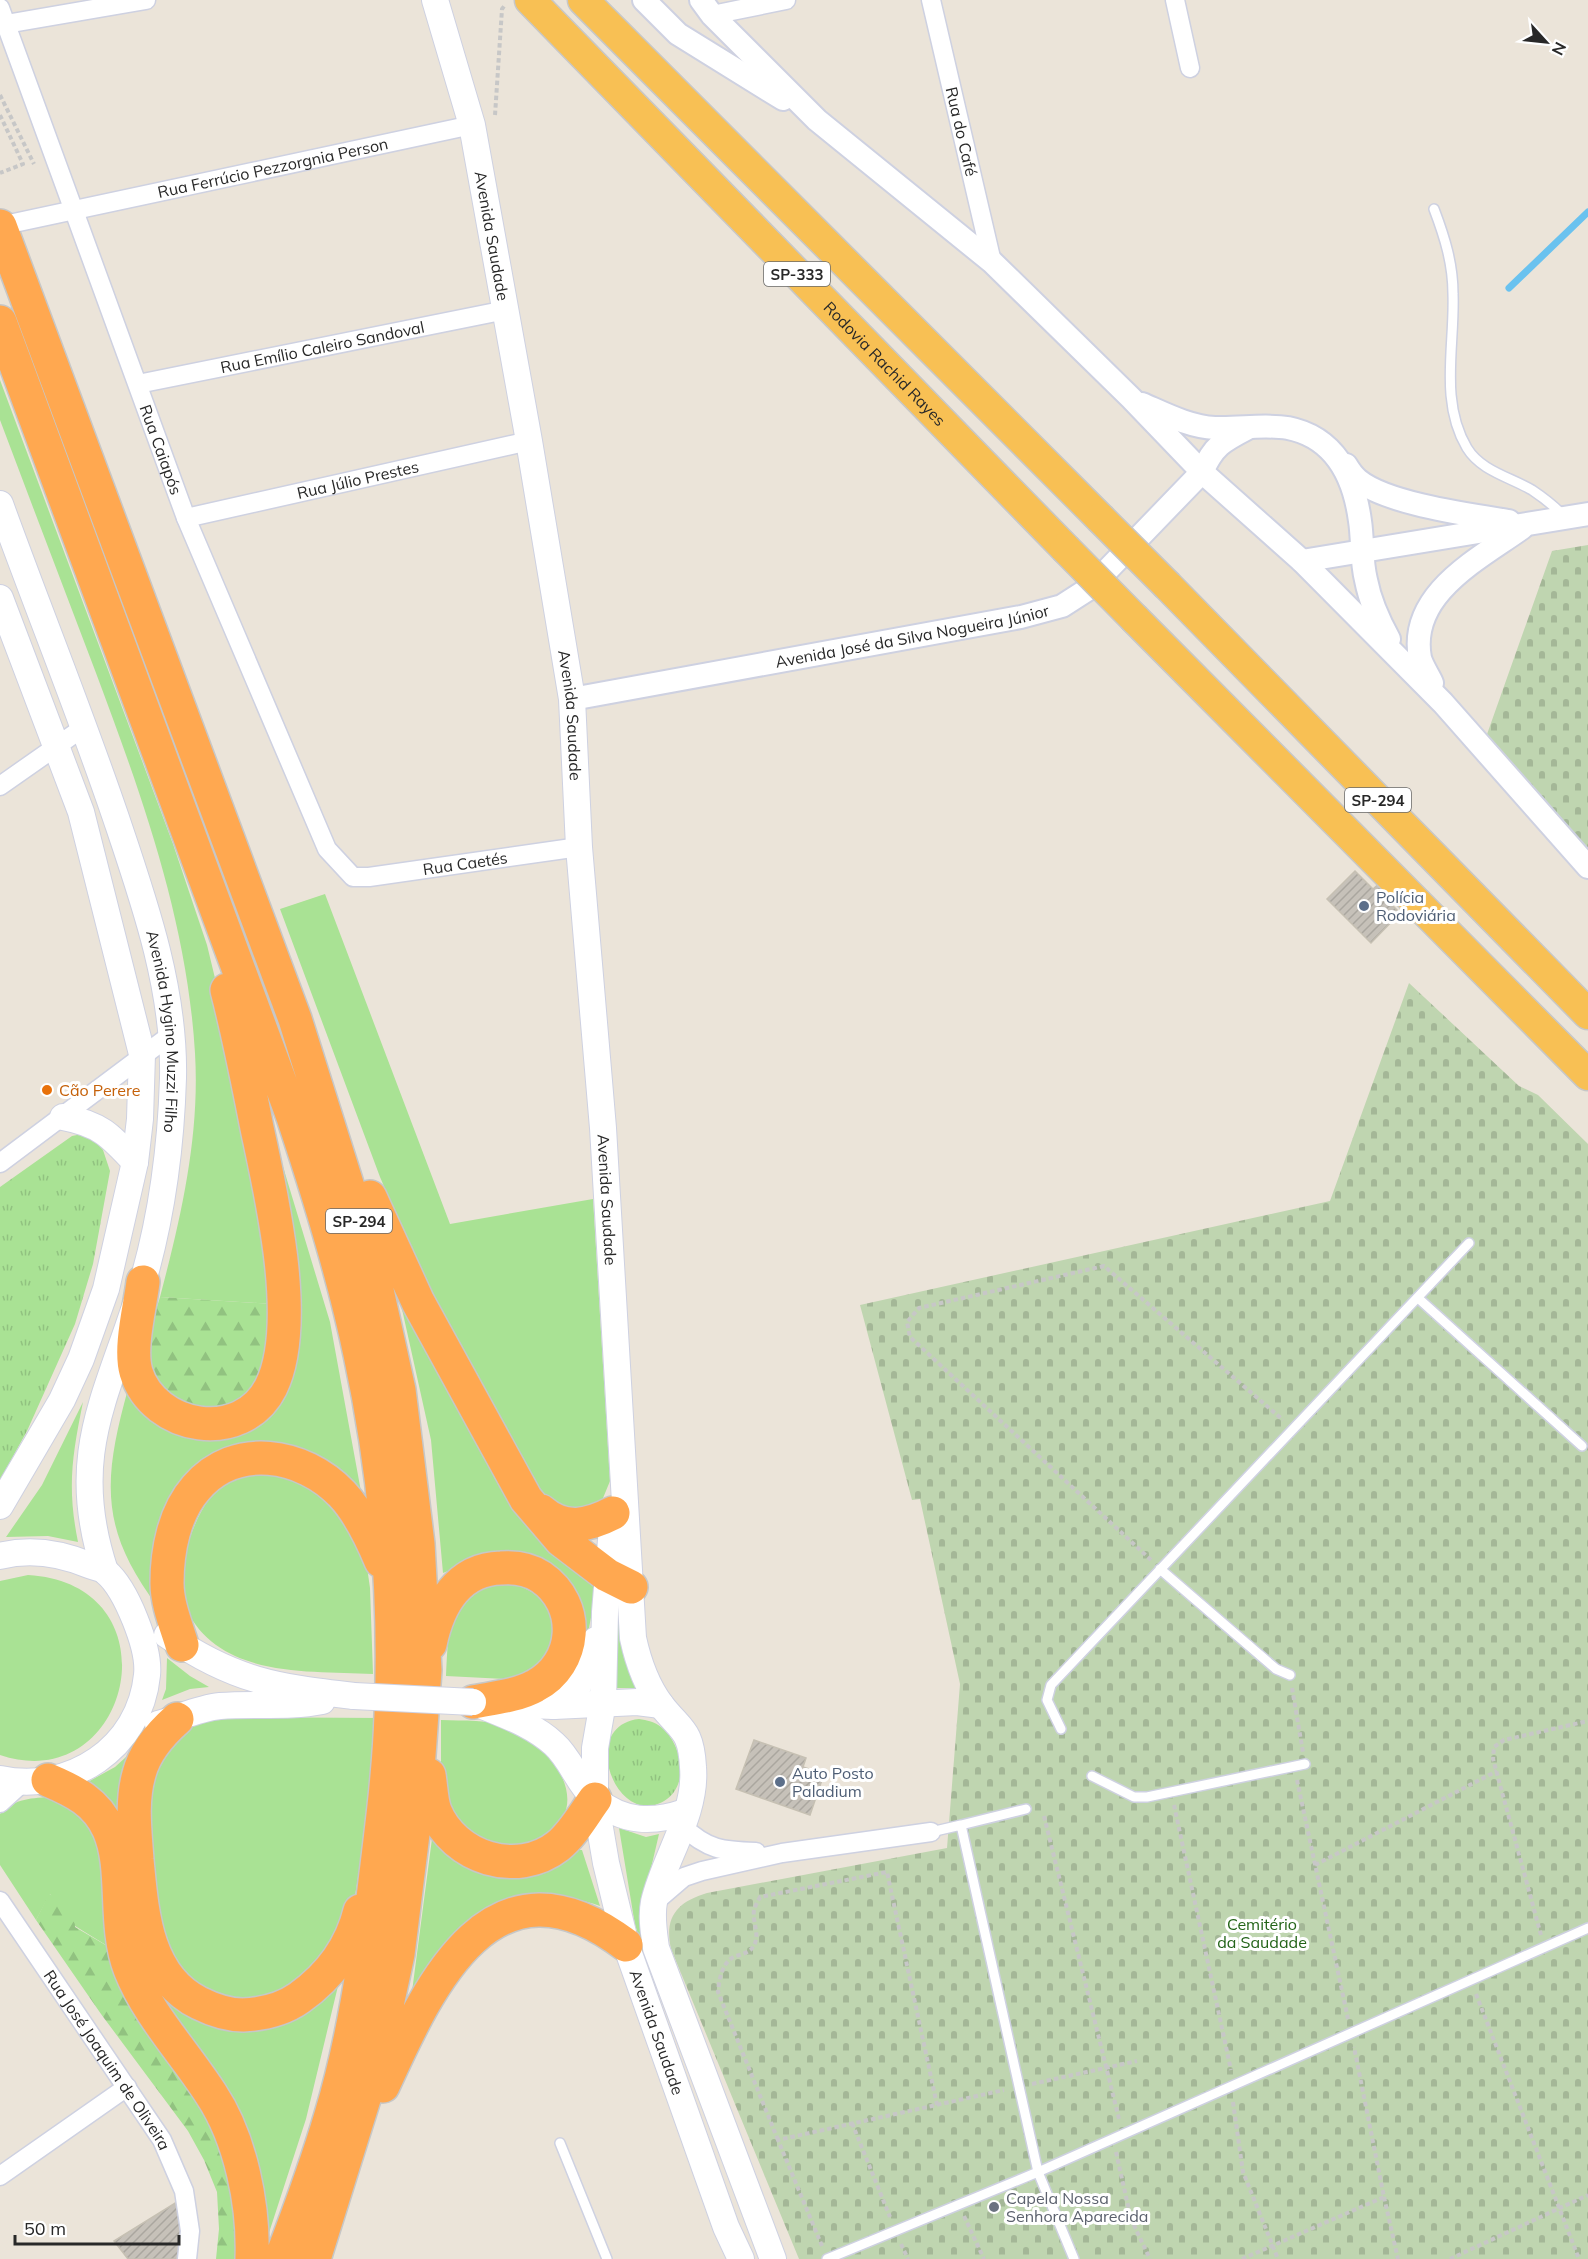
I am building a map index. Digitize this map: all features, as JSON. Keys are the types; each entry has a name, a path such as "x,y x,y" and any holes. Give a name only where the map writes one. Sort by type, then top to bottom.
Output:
{"highway":[{"name":"Rodovia Rachid Rayes","path":"530,0 1065,548"},
{"name":"SP-333","path":"583,0 1100,518"},
{"name":"SP-294","path":"0,226 295,1019 369,1254 399,1390 418,1544 425,1670 414,1826 398,1954 373,2070 314,2259"},
{"name":"SP-294","path":"0,322 179,806 322,1203 360,1354 383,1498 390,1594 391,1714 383,1816 364,1968 332,2114 281,2259"},
{"name":"SP-294","path":"1100,518 1588,1014"},
{"name":"SP-294","path":"1065,548 1588,1075"},
{"path":"143,1282 134,1349 135,1370 144,1391 162,1408 185,1420 208,1426 233,1420 257,1406 271,1387 280,1355 284,1309 276,1218 237,1030 179,806"},
{"path":"295,1019 376,1211 418,1302 526,1499 561,1540 619,1581"},
{"path":"182,1645 170,1609 167,1584 174,1529 183,1505 196,1487 216,1471 238,1460 266,1456 292,1462 318,1475 340,1492 356,1511 371,1540 380,1559 390,1594"},
{"path":"526,1499 550,1519 578,1527 596,1522 613,1513"},
{"path":"425,1670 434,1623 456,1586 473,1573 496,1568 518,1567 540,1576 554,1589 566,1609 571,1630 566,1654 553,1675 534,1687 473,1702"},
{"path":"177,1719 159,1735 139,1773 134,1819 141,1907 147,1934 158,1962 172,1983 193,2001 215,2011 236,2015 259,2014 287,2006 314,1987 338,1962 356,1927 383,1816"},
{"path":"422,1730 435,1810 445,1830 459,1843 488,1860 512,1862 532,1859 557,1846 595,1799"},
{"path":"23,1781 80,1794 97,1809 110,1831 115,1857 121,1936 129,1967 142,1997 213,2096 232,2136 244,2181 253,2234 252,2259"},
{"path":"338,2187 425,2000 448,1964 470,1939 487,1926 535,1911 575,1916 598,1924 626,1945"}],"main road":[{"name":"Avenida Saudade","path":"435,0 472,125 529,441 572,699 579,847 603,1128 620,1442"},
{"name":"Avenida Hygino Muzzi Filho","path":"2,516 84,727 147,909 172,1034 173,1077 164,1182 143,1282 102,1398 93,1437 89,1470 94,1539 105,1571 131,1608"},
{"name":"Avenida Hygino Muzzi Filho","path":"0,598 81,812 142,1054 140,1119 135,1162 106,1289 81,1359 57,1409 0,1506"},
{"path":"63,1117 88,1122 106,1132 135,1162"},
{"path":"473,1702 540,1732 556,1746 595,1799 628,1817 645,1821 683,1819 694,1769 690,1743 680,1723 661,1705 637,1656 619,1581 613,1513 620,1442"},
{"path":"554,1706 578,1686 619,1581 620,1442"},
{"path":"0,1556 36,1551 69,1558 105,1571"},
{"path":"131,1608 182,1645 230,1671 282,1688 354,1696 554,1706 603,1702 661,1705"},
{"path":"122,1740 141,1705 147,1674 146,1647 131,1608"},
{"path":"595,1799 595,1748 603,1702 605,1612"},
{"path":"23,1781 75,1773 101,1759 122,1740 145,1727 177,1719 201,1709 222,1706 287,1707 354,1696"},
{"name":"Avenida Saudade","path":"595,1799 626,1945 726,2227 741,2259"},
{"name":"Avenida Saudade","path":"683,1819 654,1903 653,1925 656,1948 773,2259"}],"street":[{"path":"3,16 146,0"},
{"path":"644,0 678,34 817,120"},
{"path":"706,8 786,0"},
{"name":"Rua do Café","path":"931,0 992,262"},
{"path":"1175,0 1190,68"},
{"path":"706,8 817,120 992,262 1131,398 1202,472 1302,561 1443,703 1588,867"},
{"name":"Rua Caiapós","path":"3,16 186,518 327,849 353,877"},
{"name":"Rua Ferrúcio Pezzorgnia Person","path":"0,226 472,125"},
{"name":"Rua Emílio Caleiro Sandoval","path":"138,384 506,310"},
{"path":"1131,398 1178,420 1213,429 1272,425 1304,431 1316,437 1358,480 1377,491 1446,509 1529,524"},
{"name":"Avenida José da Silva Nogueira Júnior","path":"572,699 1000,621 1062,606 1090,588 1202,472 1210,454 1220,443 1248,428"},
{"name":"Rua Júlio Prestes","path":"186,518 529,441"},
{"path":"1340,459 1355,496 1365,579 1378,619 1396,654"},
{"path":"1302,561 1588,514"},
{"path":"1443,703 1420,659 1422,623 1434,597 1457,574 1529,524"},
{"path":"0,786 84,727"},
{"name":"Rua Caetés","path":"353,877 369,878 579,847"},
{"path":"0,1163 63,1117 142,1054 172,1034"},
{"path":"0,1803 23,1781"},
{"path":"683,1819 695,1838 715,1849 782,1853"},
{"path":"654,1903 684,1877 782,1853 931,1832"},
{"name":"Rua José Joaquim de Oliveira","path":"0,1901 162,2140 184,2191 190,2231 187,2259"},
{"path":"0,2176 127,2087"}],"lane":[{"path":"1434,209 1449,250 1454,294 1449,371 1454,417 1467,448 1483,465 1550,502 1566,518"},
{"path":"1061,1729 1047,1700 1051,1685 1468,1244"},
{"path":"1418,1298 1582,1446"},
{"path":"1160,1569 1276,1669 1290,1676"},
{"path":"1092,1776 1134,1797 1171,1792 1305,1764"},
{"path":"931,1832 1026,1809"},
{"path":"961,1825 1038,2172 1074,2259"},
{"path":"828,2259 1038,2172 1352,2035 1588,1928"},
{"path":"560,2143 607,2259"}],"path":[{"path":"472,125 494,121 502,9"},
{"path":"0,95 10,117"},
{"path":"0,115 23,164 0,173"},
{"path":"1160,1569 910,1337 907,1322 919,1308 1104,1266 1293,1429"},
{"path":"1290,1676 1305,1764 1298,1770 1296,1776 1398,2259"},
{"path":"1544,1947 1493,1759 1494,1747 1504,1740 1588,1721"},
{"path":"1315,1865 1497,1771"},
{"path":"1171,1792 1233,2087 1243,2172 1278,2259"},
{"path":"1044,1816 1123,2134"},
{"path":"828,2259 718,1992 722,1972 732,1957 746,1953 753,1947 757,1933 754,1910 760,1897 886,1872 937,2105"},
{"path":"1471,1981 1579,2259"},
{"path":"778,2140 1137,2061"},
{"path":"852,2124 896,2231"},
{"path":"1113,2139 1131,2219 1150,2259"},
{"path":"1450,2259 1588,2196"},
{"path":"1242,2259 1384,2197"},
{"path":"959,2205 984,2259"}],"green space":[{"path":"0,380 173,844 207,945 221,1003 274,1304 160,1297 182,1207 195,1115 195,1053 183,955 160,859 130,766 0,420"},
{"path":"1588,545 1588,866 1480,754 1552,551"},
{"path":"325,894 450,1224 593,1199 610,1481 601,1503 579,1513 551,1502 539,1487 499,1422 427,1286 380,1177 280,909"},
{"name":"Cemitério da Saudade","path":"1409,983 1519,1086 1538,1095 1588,1144 1588,2259 799,2259 671,1949 669,1928 675,1912 681,1906 707,1893 947,1848 960,1684 920,1499 912,1500 860,1305 1330,1201"},
{"path":"271,1127 330,1322 362,1497 345,1477 209,1463 158,1607 125,1553 116,1528 111,1477 120,1421 128,1389 273,1408"},
{"path":"82,1134 94,1140 103,1150 110,1171 93,1264 75,1324 27,1431 0,1480 0,1187 72,1136"},
{"path":"396,1282 597,1586 585,1649 586,1624 582,1608 574,1588 559,1572 478,1559 443,1573 431,1440"},
{"path":"160,1297 274,1304 266,1371 236,1408 198,1413 152,1382 149,1333"},
{"path":"83,1402 72,1472 73,1505 78,1542 48,1536 6,1537 42,1485"},
{"path":"289,1470 340,1507 367,1567 370,1588 373,1674 292,1670 252,1662 216,1645 203,1634 189,1615 183,1594 185,1557 197,1519 207,1502 218,1488 235,1475"},
{"path":"28,1575 76,1587 106,1613 120,1648 120,1685 107,1720 81,1747 45,1760 0,1755 0,1581"},
{"path":"510,1583 533,1593 552,1612 556,1628 550,1662 522,1680 446,1676 451,1624 462,1602 471,1593 483,1587"},
{"path":"616,1599 624,1659 640,1688 610,1688"},
{"path":"167,1658 209,1687 190,1689 162,1700 166,1689"},
{"path":"210,1718 383,1718 355,1896 323,1966 270,2000 226,2002 180,1972 160,1935 147,1818 152,1775 174,1741 193,1724"},
{"path":"639,1719 656,1724 668,1734 678,1752 680,1763 679,1783 674,1792 667,1799 649,1806 633,1802 620,1791 611,1775 607,1757 610,1739 620,1726"},
{"path":"441,1720 497,1724 527,1736 552,1760 561,1775 566,1790 567,1805 562,1819 550,1832 535,1841 497,1847 485,1842 449,1817 441,1779"},
{"path":"147,1738 127,1832 86,1783 115,1767"},
{"path":"53,1797 65,1799 97,1829 114,1950 75,1926 50,1894 36,1920 0,1865 0,1814 18,1802"},
{"path":"619,1828 646,1837 659,1834 648,1881 656,1970 650,1972 635,1925"},
{"path":"433,1831 445,1847 582,1850 600,1906 565,1898 528,1898 410,2007"},
{"path":"49,1894 74,1905 75,1927 114,1950 193,2082 231,2168 240,2259 216,2259 219,2229 217,2192 204,2160 188,2131 101,2014 36,1920"},
{"path":"151,1984 194,2012 338,1986 306,2119 266,2242"}],"building":[{"name":"Polícia Rodoviária","path":"1355,871 1373,889 1381,882 1393,894 1387,900 1400,913 1371,943 1327,899"},
{"name":"Auto Posto Paladium","path":"754,1740 806,1758 803,1767 824,1774 810,1815 736,1789"},
{"path":"177,2202 185,2230 183,2259 128,2259 114,2241"}],"waterway":[{"path":"1509,288 1588,212"}],"place":[{"name":"Polícia Rodoviária","path":"1364,906"},
{"name":"Cão Perere","path":"47,1090"},
{"name":"Auto Posto Paladium","path":"780,1782"},
{"name":"Capela Nossa Senhora Aparecida","path":"994,2207"}]}
